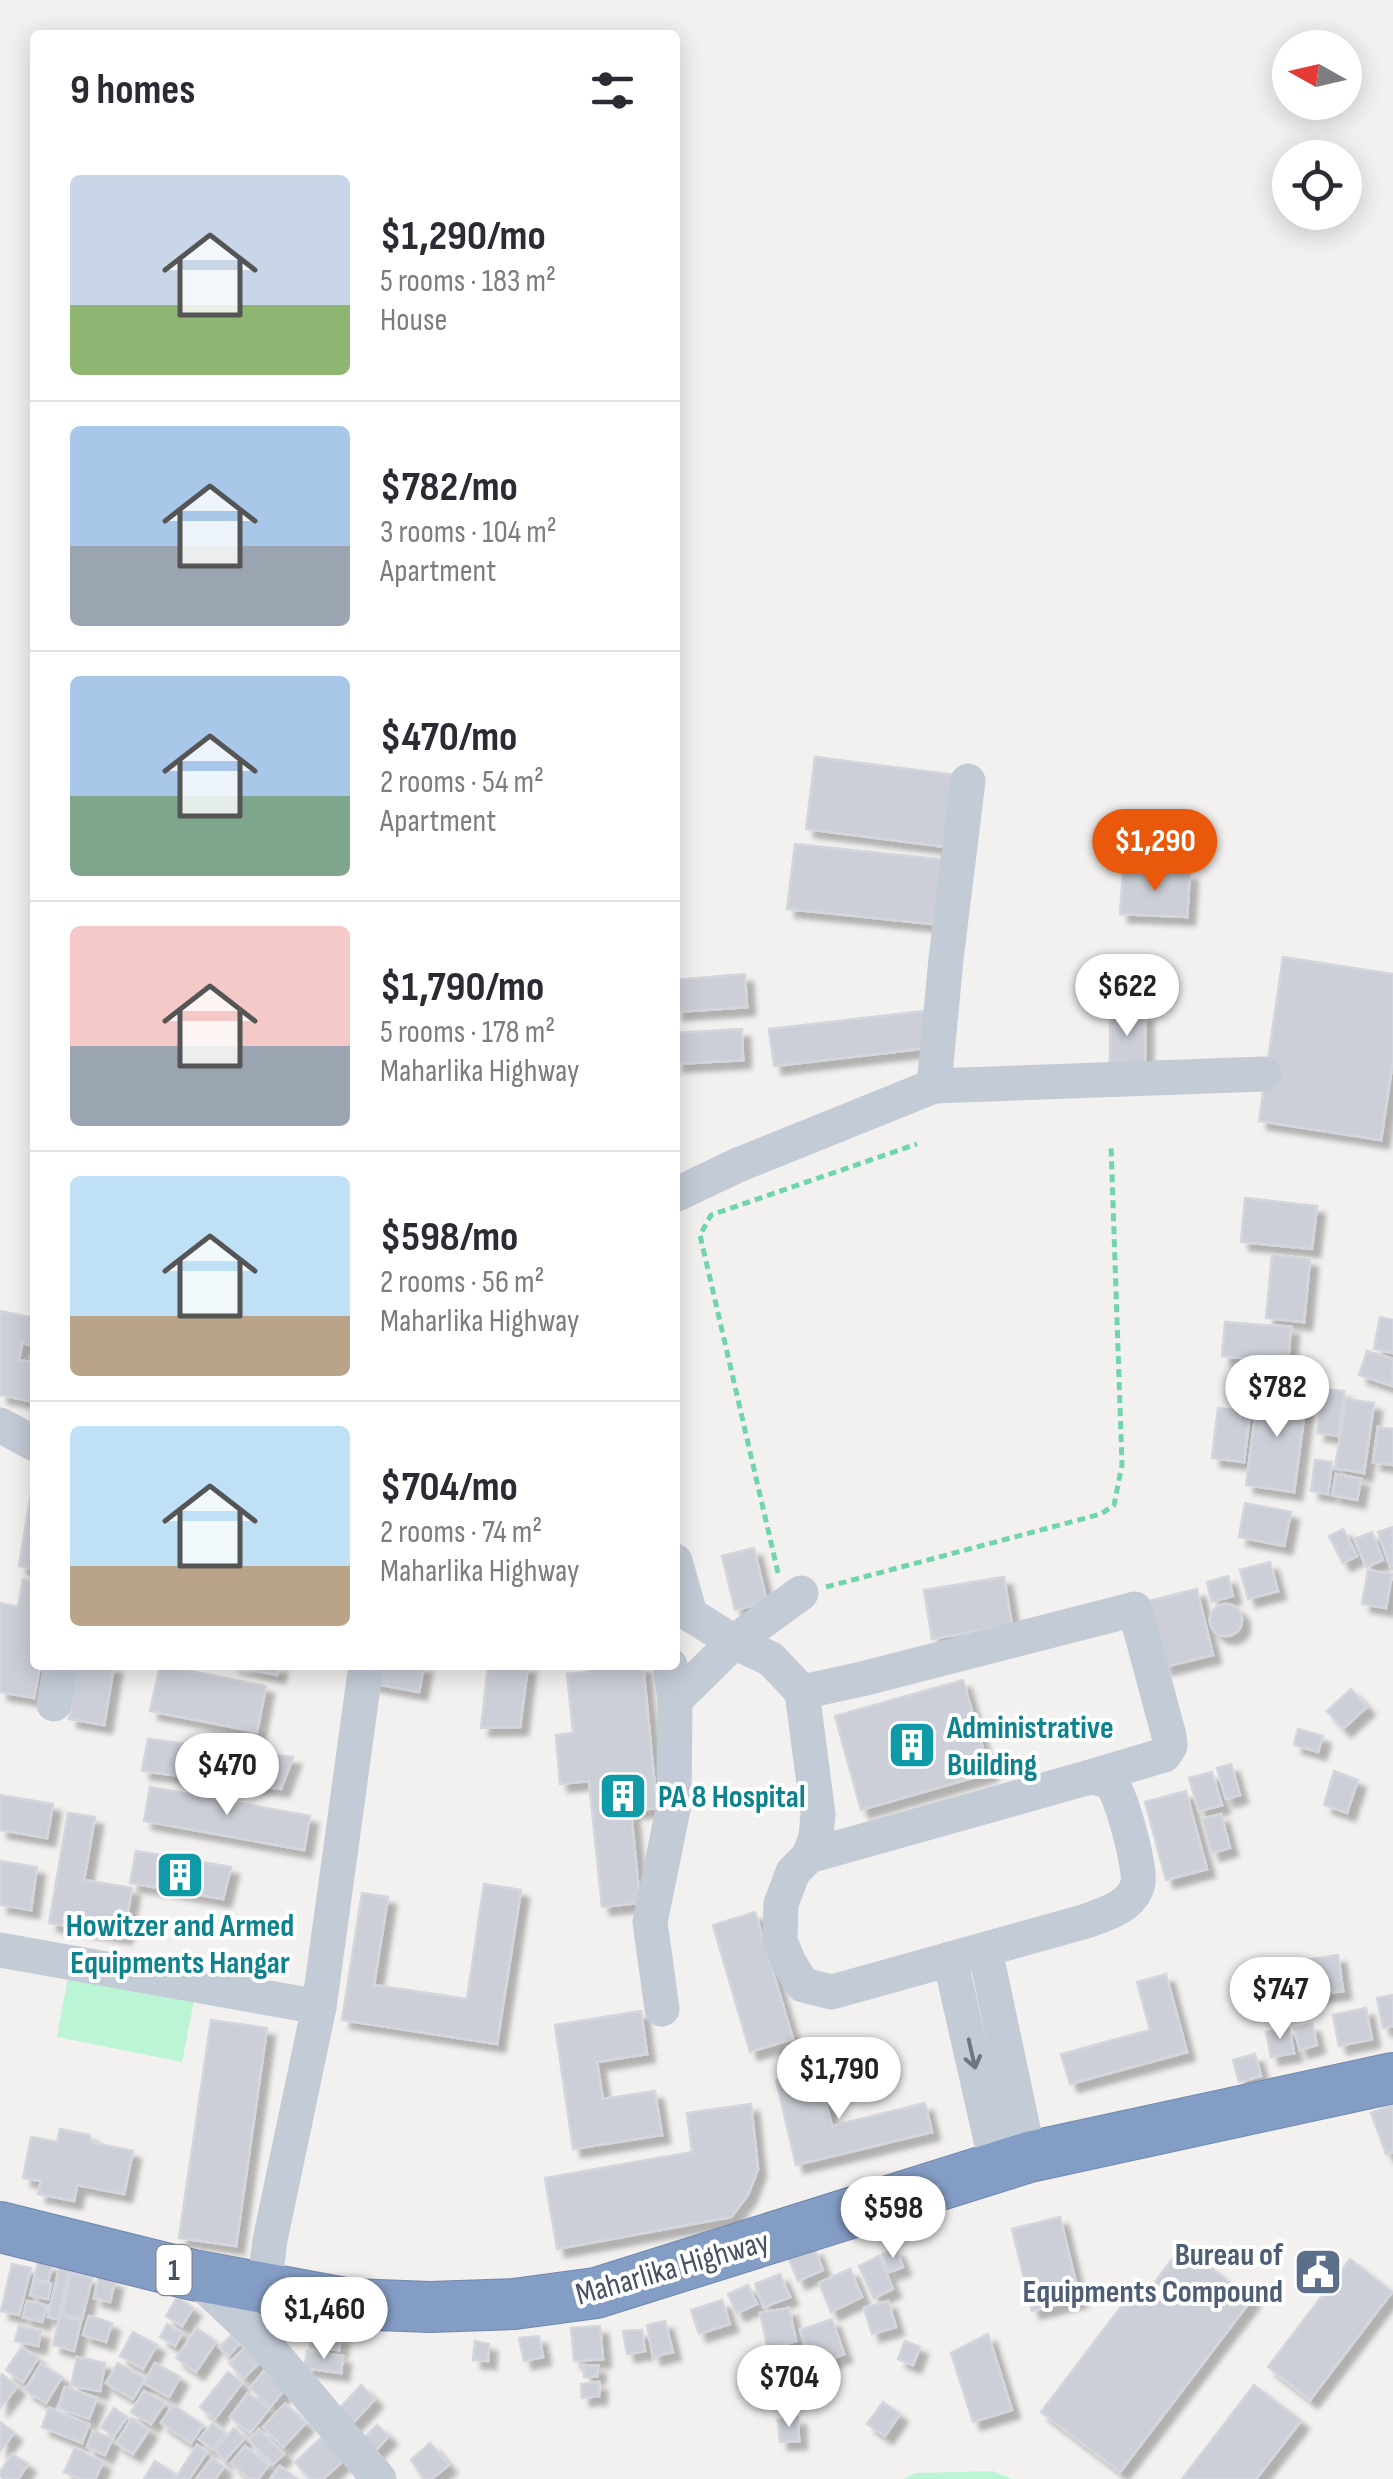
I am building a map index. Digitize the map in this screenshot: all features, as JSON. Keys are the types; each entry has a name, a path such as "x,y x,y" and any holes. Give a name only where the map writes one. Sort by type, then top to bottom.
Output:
{"highway":[{"name":"Maharlika Highway","path":"0,2227 194,2274 351,2304 514,2304 596,2293 1013,2162 1393,2078"}],"street":[{"path":"934,1086 968,781"},
{"path":"680,1193 738,1165 934,1086 1264,1074"},
{"path":"0,1425 30,1441"},
{"path":"675,1700 734,1642 802,1593"},
{"path":"802,1692 1135,1609 1170,1736 1170,1746 1164,1755 809,1856"},
{"path":"683,1610 734,1642 771,1659 802,1692 818,1814 816,1837 809,1856 792,1872 781,1904 780,1942 804,1985 832,1992 1083,1922 1127,1902 1138,1884 1137,1861 1115,1788 1104,1779 1090,1776"},
{"path":"54,1704 60,1670"},
{"path":"260,2338 260,2323 276,2289 270,2240 318,2007 365,1670"},
{"path":"662,2009 650,1922 674,1805 675,1700 671,1670"},
{"path":"0,1950 318,2007"},
{"path":"984,1950 1013,2162"},
{"path":"950,1959 1013,2162"},
{"path":"194,2274 260,2338 379,2479"}],"path":[{"path":"916,1144 711,1215 700,1234 781,1585 787,1590 802,1593 1101,1514 1114,1505 1122,1466 1111,1145"}],"green space":[{"path":"71,1961 197,1986 182,2062 57,2037"},
{"path":"993,2471 1012,2479 904,2479 915,2473"}],"building":[{"path":"815,757 956,775 947,847 806,829"},
{"path":"795,844 948,860 941,925 787,909"},
{"path":"1123,870 1190,873 1187,917 1120,914"},
{"path":"1283,957 1393,974 1393,1060 1381,1140 1259,1121"},
{"path":"745,974 747,1007 680,1012 680,980"},
{"path":"925,1011 929,1048 774,1066 769,1029"},
{"path":"1110,1013 1145,1013 1145,1065 1110,1066"},
{"path":"742,1029 743,1060 680,1064 680,1033"},
{"path":"1245,1198 1317,1206 1312,1249 1241,1242"},
{"path":"1272,1255 1310,1259 1304,1322 1266,1318"},
{"path":"0,1311 30,1317 30,1345 22,1343 19,1360 30,1362 30,1401 0,1395"},
{"path":"1380,1317 1393,1320 1393,1353 1374,1349"},
{"path":"1225,1322 1291,1327 1288,1362 1222,1356"},
{"path":"1367,1351 1393,1359 1392,1386 1359,1375"},
{"path":"1259,1388 1307,1394 1294,1492 1246,1485"},
{"path":"1323,1389 1344,1391 1339,1436 1317,1433"},
{"path":"1346,1399 1374,1403 1364,1473 1335,1468"},
{"path":"1218,1408 1250,1412 1244,1462 1212,1458"},
{"path":"1378,1427 1393,1429 1393,1465 1373,1462"},
{"path":"1315,1460 1332,1462 1328,1494 1311,1491"},
{"path":"1336,1474 1361,1479 1357,1500 1332,1495"},
{"path":"30,1499 30,1568 19,1566"},
{"path":"1245,1503 1291,1512 1284,1546 1239,1537"},
{"path":"1393,1527 1393,1565 1390,1566 1378,1532"},
{"path":"1343,1529 1357,1556 1343,1563 1329,1536"},
{"path":"1372,1532 1383,1560 1366,1567 1355,1539"},
{"path":"754,1548 767,1602 735,1610 722,1556"},
{"path":"1270,1562 1278,1591 1248,1599 1240,1570"},
{"path":"1368,1570 1392,1574 1386,1608 1362,1604"},
{"path":"1228,1576 1233,1596 1212,1602 1207,1582"},
{"path":"1004,1577 1012,1625 932,1639 924,1590"},
{"path":"23,1579 30,1580 30,1670 39,1670 34,1698 0,1692 0,1603 18,1607"},
{"path":"1197,1589 1213,1655 1164,1667 1149,1601"},
{"path":"1226,1604 1237,1609 1242,1620 1237,1631 1226,1636 1215,1631 1210,1620 1215,1609"},
{"path":"77,1670 113,1670 104,1725 69,1719"},
{"path":"159,1670 185,1670 266,1686 257,1732 150,1711"},
{"path":"372,1670 423,1670 419,1692 370,1683"},
{"path":"487,1670 527,1670 520,1727 481,1728"},
{"name":"PA 8 Hospital","path":"643,1670 657,1808 631,1811 640,1903 602,1907 589,1781 560,1784 556,1735 573,1733 567,1674"},
{"name":"Administrative Building","path":"963,1680 990,1773 861,1810 835,1716"},
{"path":"1351,1689 1367,1707 1343,1729 1327,1711"},
{"path":"1298,1729 1323,1736 1318,1752 1294,1745"},
{"path":"148,1739 293,1757 281,1789 142,1771"},
{"path":"1231,1764 1240,1795 1226,1799 1217,1768"},
{"path":"1334,1771 1358,1780 1347,1813 1324,1805"},
{"path":"1212,1772 1222,1805 1199,1811 1189,1778"},
{"path":"150,1787 310,1816 304,1850 144,1821"},
{"path":"1186,1791 1207,1869 1166,1880 1145,1802"},
{"path":"0,1795 53,1804 47,1838 0,1830"},
{"path":"68,1813 95,1817 84,1880 132,1888 124,1936 49,1923"},
{"path":"1221,1814 1230,1848 1212,1853 1202,1819"},
{"name":"Howitzer and Armed Equipments Hangar","path":"136,1851 231,1867 223,1899 130,1883"},
{"path":"0,1861 37,1867 31,1910 0,1905"},
{"path":"484,1884 521,1890 497,2044 342,2020 362,1893 388,1897 374,1985 467,1999"},
{"path":"755,1912 793,2039 750,2052 713,1925"},
{"path":"1338,1955 1343,1991 1265,2003 1260,1967"},
{"path":"1166,1974 1187,2052 1070,2084 1061,2054 1150,2030 1137,1982"},
{"path":"1393,1995 1393,2026 1383,2028 1377,1998"},
{"path":"1366,2008 1372,2039 1339,2046 1333,2015"},
{"path":"641,2011 647,2054 597,2062 603,2099 655,2091 662,2135 573,2149 555,2025"},
{"path":"211,2020 267,2028 236,2246 179,2238"},
{"path":"1312,2024 1317,2045 1300,2050 1294,2028"},
{"path":"1289,2028 1294,2053 1271,2057 1266,2032"},
{"path":"1255,2054 1261,2076 1239,2082 1233,2060"},
{"path":"818,2070 832,2126 925,2103 932,2132 796,2165 776,2080"},
{"path":"751,2104 758,2169 748,2195 731,2217 557,2249 545,2178 692,2152 687,2113"},
{"path":"1393,2105 1393,2152 1386,2154 1371,2113"},
{"path":"60,2129 90,2135 90,2142 133,2151 124,2194 77,2185 74,2201 38,2194 41,2181 23,2178 31,2137 57,2142"},
{"path":"1060,2217 1080,2299 1032,2311 1012,2229"},
{"path":"1182,2246 1252,2299 1120,2472 1041,2412 1130,2295 1139,2303"},
{"path":"814,2248 823,2270 798,2281 789,2259"},
{"path":"896,2249 903,2267 889,2272 882,2255"},
{"path":"879,2256 893,2289 874,2298 859,2266"},
{"path":"1350,2259 1392,2292 1310,2400 1268,2367"},
{"path":"38,2262 52,2265 48,2282 34,2279"},
{"path":"12,2264 31,2268 19,2315 1,2311"},
{"path":"60,2265 70,2267 58,2319 48,2317"},
{"path":"850,2269 862,2297 831,2312 819,2283"},
{"path":"71,2273 92,2278 82,2319 62,2315"},
{"path":"780,2274 790,2297 764,2307 755,2284"},
{"path":"99,2277 115,2281 110,2302 94,2298"},
{"path":"34,2280 51,2284 48,2299 30,2295"},
{"path":"748,2285 757,2304 737,2313 728,2294"},
{"path":"177,2297 193,2308 182,2326 166,2316"},
{"path":"722,2300 730,2324 699,2334 691,2310"},
{"path":"27,2301 47,2306 42,2322 23,2317"},
{"path":"888,2301 896,2327 872,2334 864,2308"},
{"path":"789,2308 796,2341 768,2349 760,2313"},
{"path":"60,2316 81,2321 74,2351 53,2345"},
{"path":"89,2316 112,2323 106,2342 83,2335"},
{"path":"832,2319 844,2354 813,2366 800,2330"},
{"path":"665,2321 673,2352 653,2357 647,2325"},
{"path":"167,2324 182,2333 175,2346 160,2337"},
{"path":"19,2326 41,2331 38,2346 15,2341"},
{"path":"600,2326 603,2359 574,2361 571,2328"},
{"path":"197,2328 216,2342 196,2372 176,2358"},
{"path":"642,2330 645,2351 627,2354 623,2331"},
{"path":"133,2332 157,2345 143,2369 120,2356"},
{"path":"312,2333 341,2336 339,2350 310,2348"},
{"path":"988,2334 1012,2410 973,2422 951,2353"},
{"path":"231,2336 239,2344 228,2356 219,2347"},
{"path":"539,2336 543,2357 524,2361 519,2338"},
{"path":"475,2341 489,2344 488,2361 473,2360"},
{"path":"905,2341 920,2347 913,2365 898,2359"},
{"path":"247,2346 262,2360 244,2378 229,2363"},
{"path":"22,2347 38,2358 23,2382 6,2370"},
{"path":"307,2351 343,2356 341,2373 304,2368"},
{"path":"77,2357 105,2363 100,2391 71,2386"},
{"path":"779,2357 793,2358 798,2395 783,2397"},
{"path":"118,2363 145,2379 133,2399 106,2383"},
{"path":"155,2363 180,2377 169,2397 144,2383"},
{"path":"41,2364 62,2377 46,2403 25,2390"},
{"path":"583,2365 598,2366 597,2376 584,2377"},
{"path":"264,2371 285,2389 271,2406 250,2388"},
{"path":"228,2372 242,2383 215,2419 200,2407"},
{"path":"2,2374 17,2387 0,2408 0,2377"},
{"path":"599,2382 599,2396 582,2398 581,2384"},
{"path":"361,2385 375,2399 351,2425 337,2411"},
{"path":"1254,2385 1301,2421 1256,2479 1182,2479"},
{"path":"65,2387 97,2398 89,2419 58,2408"},
{"path":"144,2391 165,2403 151,2424 131,2412"},
{"path":"248,2393 269,2409 250,2433 230,2417"},
{"path":"883,2402 900,2414 885,2436 867,2424"},
{"path":"285,2404 306,2423 283,2447 263,2427"},
{"path":"173,2405 203,2425 191,2443 161,2423"},
{"path":"49,2408 89,2424 82,2443 42,2427"},
{"path":"114,2408 127,2417 114,2436 101,2427"},
{"path":"798,2417 799,2441 780,2442 778,2420"},
{"path":"132,2418 149,2430 133,2454 116,2443"},
{"path":"0,2422 14,2433 0,2451"},
{"path":"213,2423 225,2433 212,2449 199,2439"},
{"path":"377,2425 389,2436 371,2455 359,2443"},
{"path":"234,2428 245,2438 225,2460 215,2450"},
{"path":"259,2429 284,2454 273,2464 249,2440"},
{"path":"93,2431 112,2439 105,2455 87,2447"},
{"path":"322,2437 343,2461 323,2479 310,2479 295,2462"},
{"path":"430,2443 449,2465 431,2479 424,2479 411,2460"},
{"path":"197,2445 207,2452 189,2479 175,2479"},
{"path":"245,2446 269,2465 258,2479 250,2479 231,2463"},
{"path":"75,2448 103,2462 95,2479 80,2479 64,2472"},
{"path":"12,2454 28,2464 18,2479 5,2479 0,2472"},
{"path":"212,2458 224,2467 215,2479 196,2479"},
{"path":"155,2461 175,2474 172,2479 144,2479"},
{"path":"280,2466 293,2476 291,2479 270,2479"}],"place":[{"name":"Administrative Building","path":"912,1745"},
{"name":"PA 8 Hospital","path":"623,1796"},
{"name":"Howitzer and Armed Equipments Hangar","path":"180,1875"},
{"name":"Bureau of Equipments Compound","path":"1318,2272"}]}
